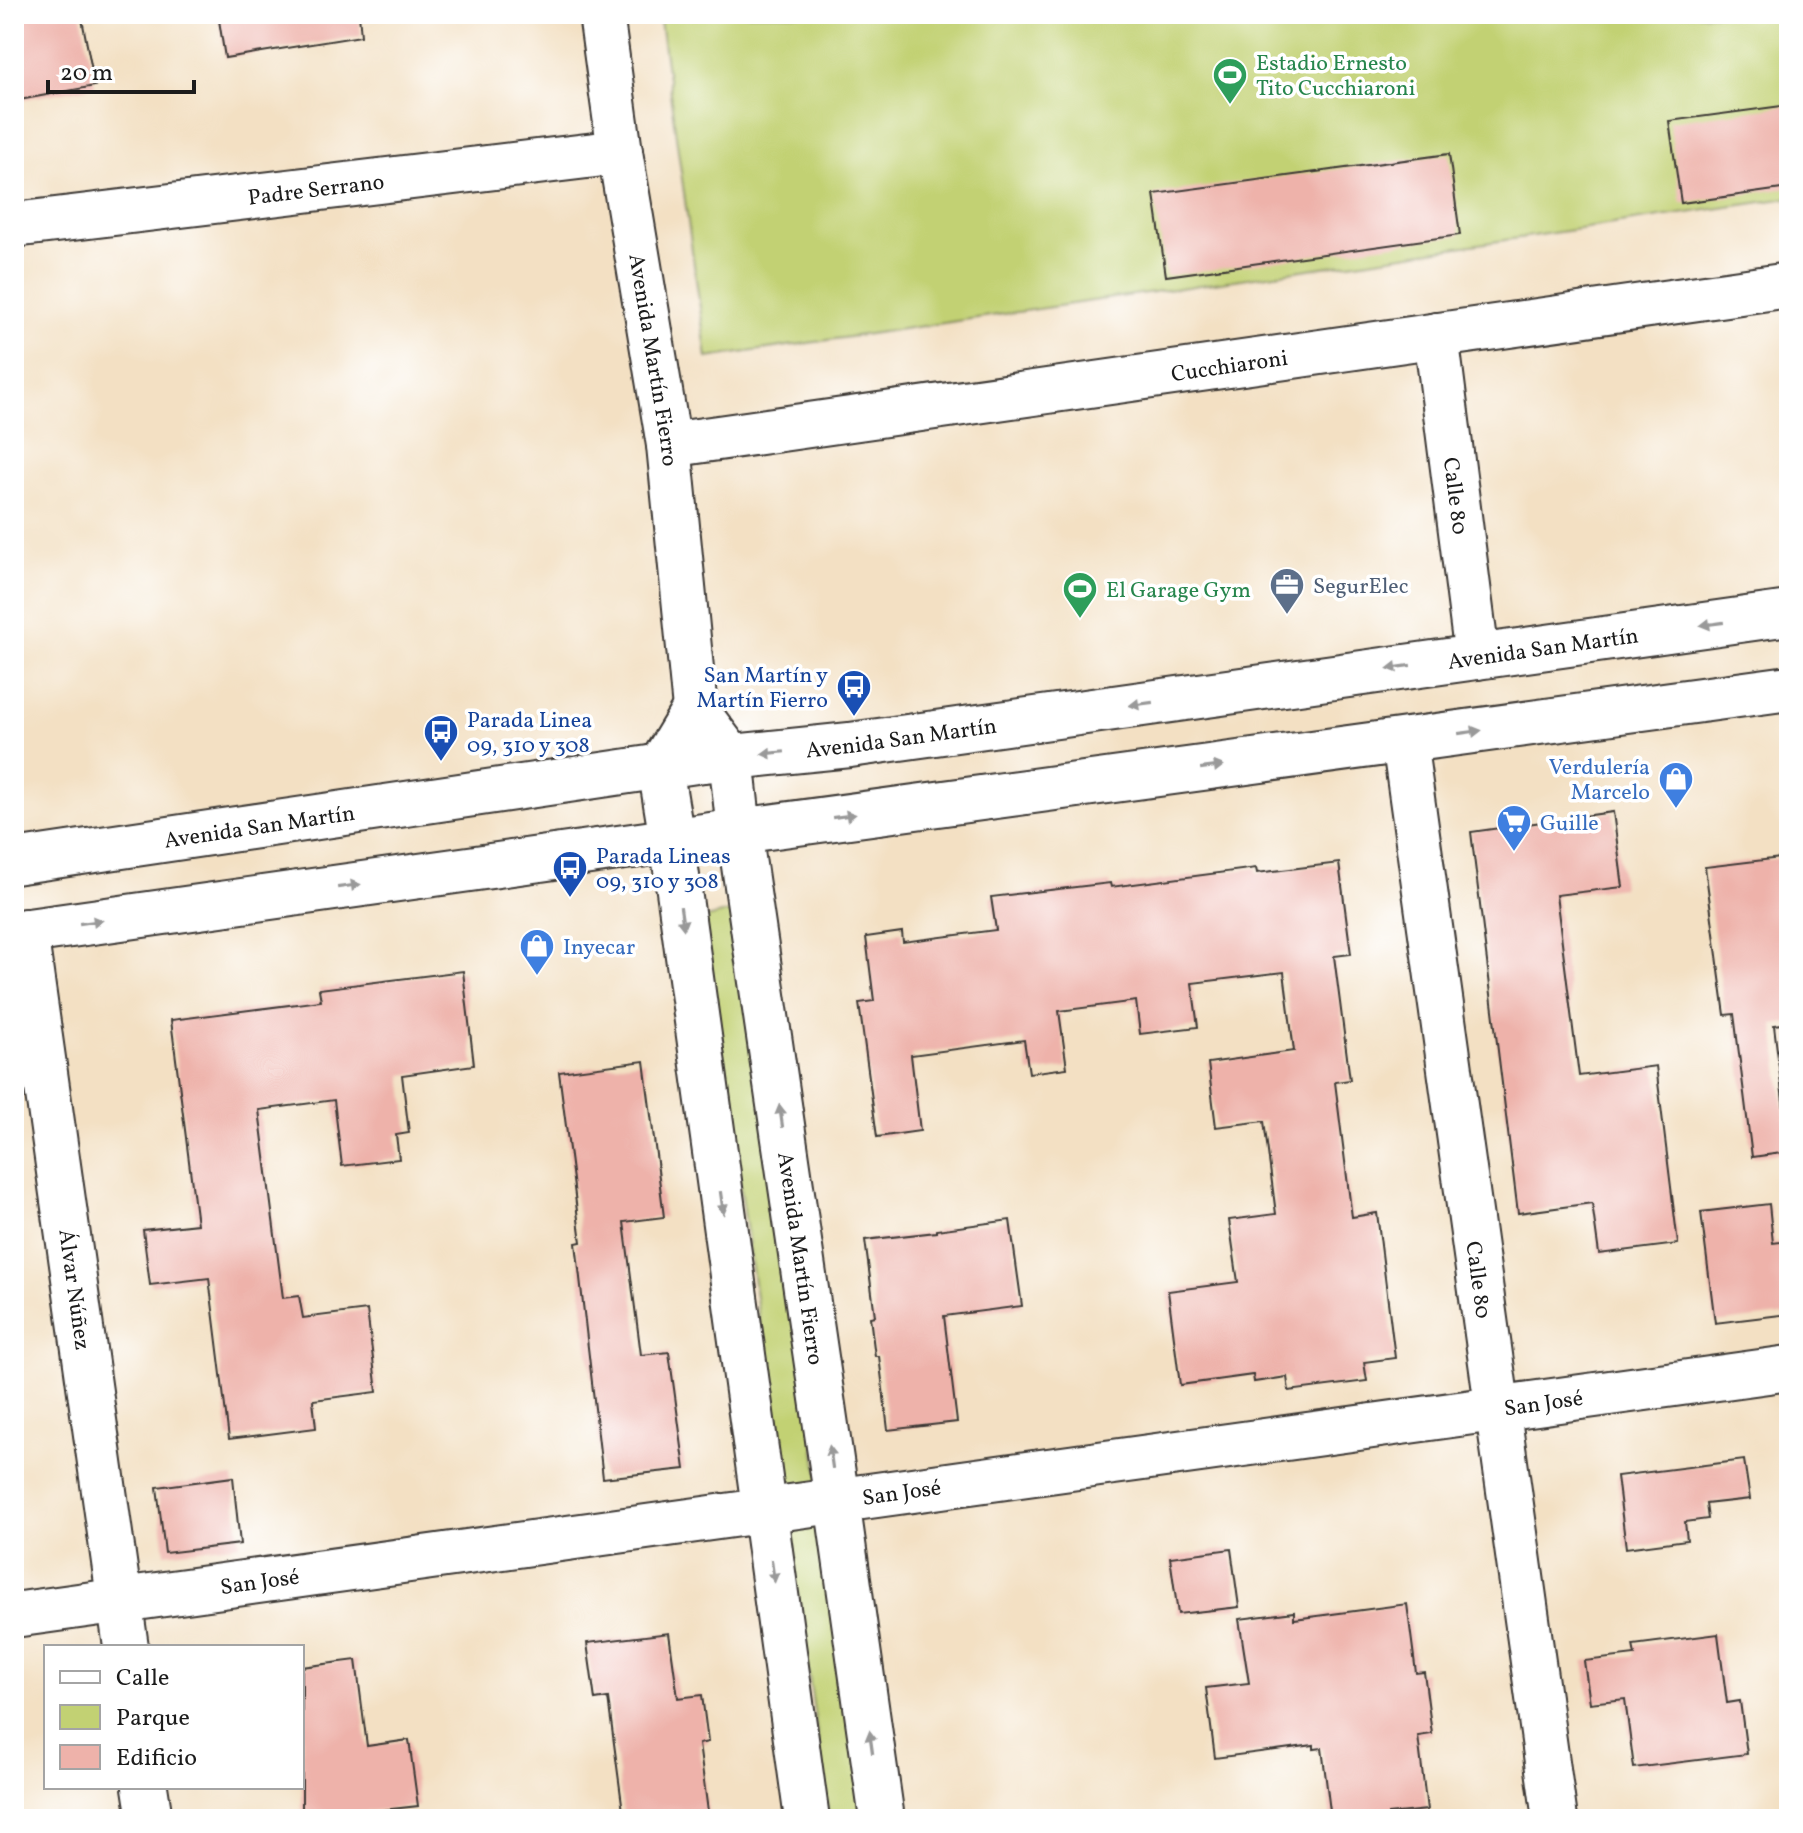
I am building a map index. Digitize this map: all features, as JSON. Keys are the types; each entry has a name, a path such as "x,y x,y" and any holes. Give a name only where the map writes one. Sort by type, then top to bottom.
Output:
{"main road":[{"name":"Avenida Martín Fierro","path":"601,14 620,152 669,445 695,709"},
{"name":"Padre Serrano","path":"14,225 620,152"},
{"name":"Cucchiaroni","path":"669,445 1789,285"},
{"name":"Calle 80","path":"1436,335 1477,657"},
{"name":"Avenida San Martín","path":"14,862 731,757 850,745 1789,613"},
{"path":"20,932 1789,688"},
{"path":"731,757 695,709 660,767 807,1819"},
{"name":"Calle 80","path":"1404,741 1555,1819"},
{"name":"Avenida Martín Fierro","path":"731,757 739,831 882,1819"},
{"name":"Álvar Núñez","path":"20,932 126,1645"},
{"name":"San José","path":"14,1615 1789,1368"},
{"path":"145,1789 150,1819"}],"green space":[{"name":"Estadio Ernesto Tito Cucchiaroni","path":"659,14 1789,14 1789,198 707,358"},
{"path":"740,909 866,1819 829,1819 703,919"}],"building":[{"path":"14,14 81,14 95,86 14,101"},
{"path":"218,14 359,14 361,36 225,58"},
{"path":"1789,105 1789,188 1681,203 1669,121"},
{"path":"1449,154 1460,235 1166,276 1154,194"},
{"path":"1613,812 1623,887 1556,895 1579,1076 1656,1066 1678,1244 1599,1254 1592,1203 1518,1213 1471,832"},
{"path":"1789,857 1789,1023 1774,1025 1789,1152 1752,1157 1734,1014 1725,1015 1705,867"},
{"path":"1339,863 1351,954 1334,956 1350,1080 1335,1082 1352,1217 1377,1213 1395,1358 1364,1362 1367,1381 1289,1391 1287,1377 1254,1382 1253,1375 1180,1385 1168,1291 1238,1282 1229,1220 1276,1214 1264,1121 1216,1127 1208,1063 1294,1051 1284,972 1192,983 1198,1027 1140,1034 1136,1001 1059,1011 1067,1068 1029,1073 1024,1040 911,1055 920,1131 877,1137 859,1003 874,1001 866,937 902,932 903,942 996,930 991,897 1110,883 1111,887 1256,868 1257,873"},
{"path":"463,971 474,1065 402,1075 409,1133 396,1135 399,1159 342,1166 334,1100 259,1110 283,1298 299,1296 303,1318 367,1310 377,1392 313,1400 316,1428 229,1439 209,1278 150,1285 143,1230 197,1224 171,1020 321,1001 319,989"},
{"path":"644,1061 664,1217 624,1222 641,1355 669,1352 685,1469 603,1478 576,1243 581,1242 559,1072"},
{"path":"1769,1204 1773,1243 1789,1241 1789,1314 1715,1323 1701,1212"},
{"path":"1010,1220 1022,1306 944,1316 957,1422 888,1430 879,1356 875,1356 870,1317 875,1316 865,1240"},
{"path":"1744,1460 1750,1499 1706,1504 1708,1519 1685,1522 1687,1540 1626,1548 1617,1476"},
{"path":"233,1477 240,1544 165,1553 157,1487"},
{"path":"1231,1549 1239,1607 1178,1614 1170,1557"},
{"path":"1407,1604 1416,1673 1424,1672 1432,1734 1418,1736 1427,1810 1388,1814 1388,1819 1331,1819 1322,1748 1314,1749 1314,1745 1215,1758 1206,1688 1249,1683 1239,1619 1294,1612 1294,1619"},
{"path":"669,1633 678,1698 702,1695 708,1742 699,1744 709,1819 624,1819 608,1698 595,1700 587,1643"},
{"path":"1718,1634 1727,1703 1740,1701 1747,1754 1634,1768 1625,1699 1590,1703 1584,1661 1635,1655 1633,1645"},
{"path":"356,1660 367,1746 409,1740 418,1806 302,1819 304,1667"}],"place":[{"name":"Estadio Ernesto Tito Cucchiaroni","path":"1230,106"},
{"name":"SegurElec","path":"1287,616"},
{"name":"El Garage Gym","path":"1080,620"},
{"name":"San Martín y Martín Fierro","path":"854,718"},
{"name":"Parada Linea 09, 310 y 308","path":"441,763"},
{"name":"Verdulería Marcelo","path":"1676,810"},
{"name":"Guille","path":"1514,853"},
{"name":"Parada Lineas 09, 310 y 308","path":"570,899"},
{"name":"Inyecar","path":"537,977"}]}
